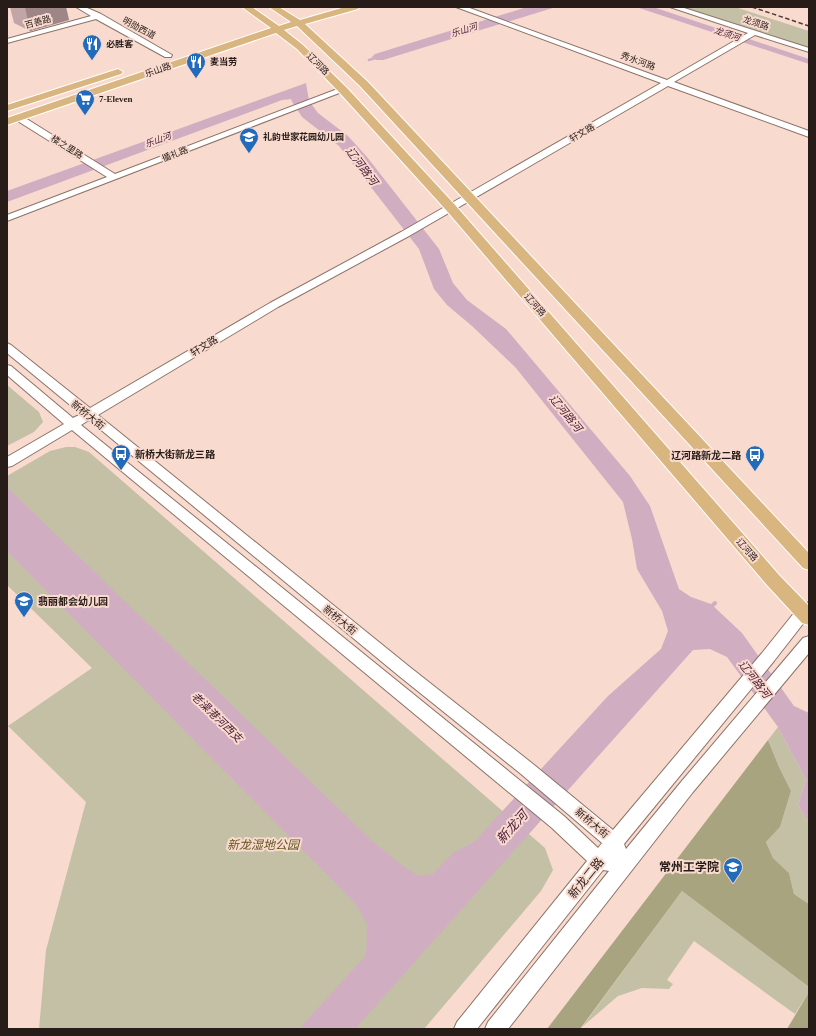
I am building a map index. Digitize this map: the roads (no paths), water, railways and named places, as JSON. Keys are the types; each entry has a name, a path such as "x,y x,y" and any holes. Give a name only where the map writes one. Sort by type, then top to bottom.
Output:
{"main road":[{"path":"236,7 274,26"},
{"name":"辽河路","path":"246,7 294,42 343,90 451,208 773,580 807,613"},
{"name":"辽河路","path":"273,7 295,16 364,84 809,564"},
{"path":"282,7 295,16"},
{"name":"乐山路","path":"7,122 242,42 295,16 326,7"},
{"name":"乐山路","path":"295,16 355,7"},
{"name":"乐山路","path":"219,39 274,26"},
{"path":"242,42 270,38 294,42"},
{"name":"乐山路","path":"154,60 172,54"},
{"path":"7,108 126,69"}],"street":[{"name":"明勋西道","path":"80,7 172,54"},
{"name":"秀水河路","path":"460,7 809,134"},
{"name":"龙须路","path":"674,7 809,50"},
{"name":"百善路","path":"7,41 98,16"},
{"name":"轩文路","path":"7,463 89,416 274,305 427,222 754,33"},
{"name":"循礼路","path":"7,218 316,99 343,90"},
{"name":"楼之里路","path":"19,118 114,177"},
{"name":"新桥大街","path":"7,348 405,672 527,769 614,842 624,865"},
{"name":"新桥大街","path":"7,369 73,425 558,822 600,861"},
{"name":"新龙二路","path":"464,1029 614,842 739,691 807,613"},
{"name":"新龙二路","path":"495,1029 624,865 809,642"},
{"path":"600,861 624,865"}],"water":[{"path":"527,7 556,7 383,60 376,60 372,57 375,54"},
{"name":"龙须河","path":"636,7 653,7 809,59 809,64"},
{"path":"306,83 309,101 318,113 348,136 367,157 439,249 453,283 467,300 506,329 630,476 650,506 679,589 691,597 711,604 742,633 794,706 809,713 809,823 798,805 806,780 778,727 727,657 710,649 693,650 355,1029 299,1029 366,955 367,924 355,903 7,551 7,487 371,840 403,866 419,876 433,874 453,853 474,842 608,696 661,649 668,631 662,611 637,569 632,539 623,502 516,368 472,326 447,305 434,289 419,249 339,146 302,117 291,100 292,99 282,100 7,202 7,191"}],"waterway":[{"name":"乐山河","path":"369,60 378,57"},
{"path":"709,609 715,603"}],"railway":[{"path":"752,7 809,26"}],"place":[{"name":"必胜客","path":"92,61"},
{"name":"麦当劳","path":"196,79"},
{"name":"7-Eleven","path":"85,116"},
{"name":"礼韵世家花园幼儿园","path":"249,154"},
{"name":"新桥大街新龙三路","path":"121,471"},
{"name":"辽河路新龙二路","path":"755,472"},
{"name":"翡丽都会幼儿园","path":"24,618"},
{"name":"常州工学院","path":"733,884"}],"water label":[{"name":"辽河路河","path":"362,166"},
{"name":"辽河路河","path":"566,413"},
{"name":"辽河路河","path":"755,679"},
{"name":"老澡港河西支","path":"217,717"},
{"name":"新龙河","path":"512,827"}],"park label":[{"name":"新龙湿地公园","path":"263,845"}]}
